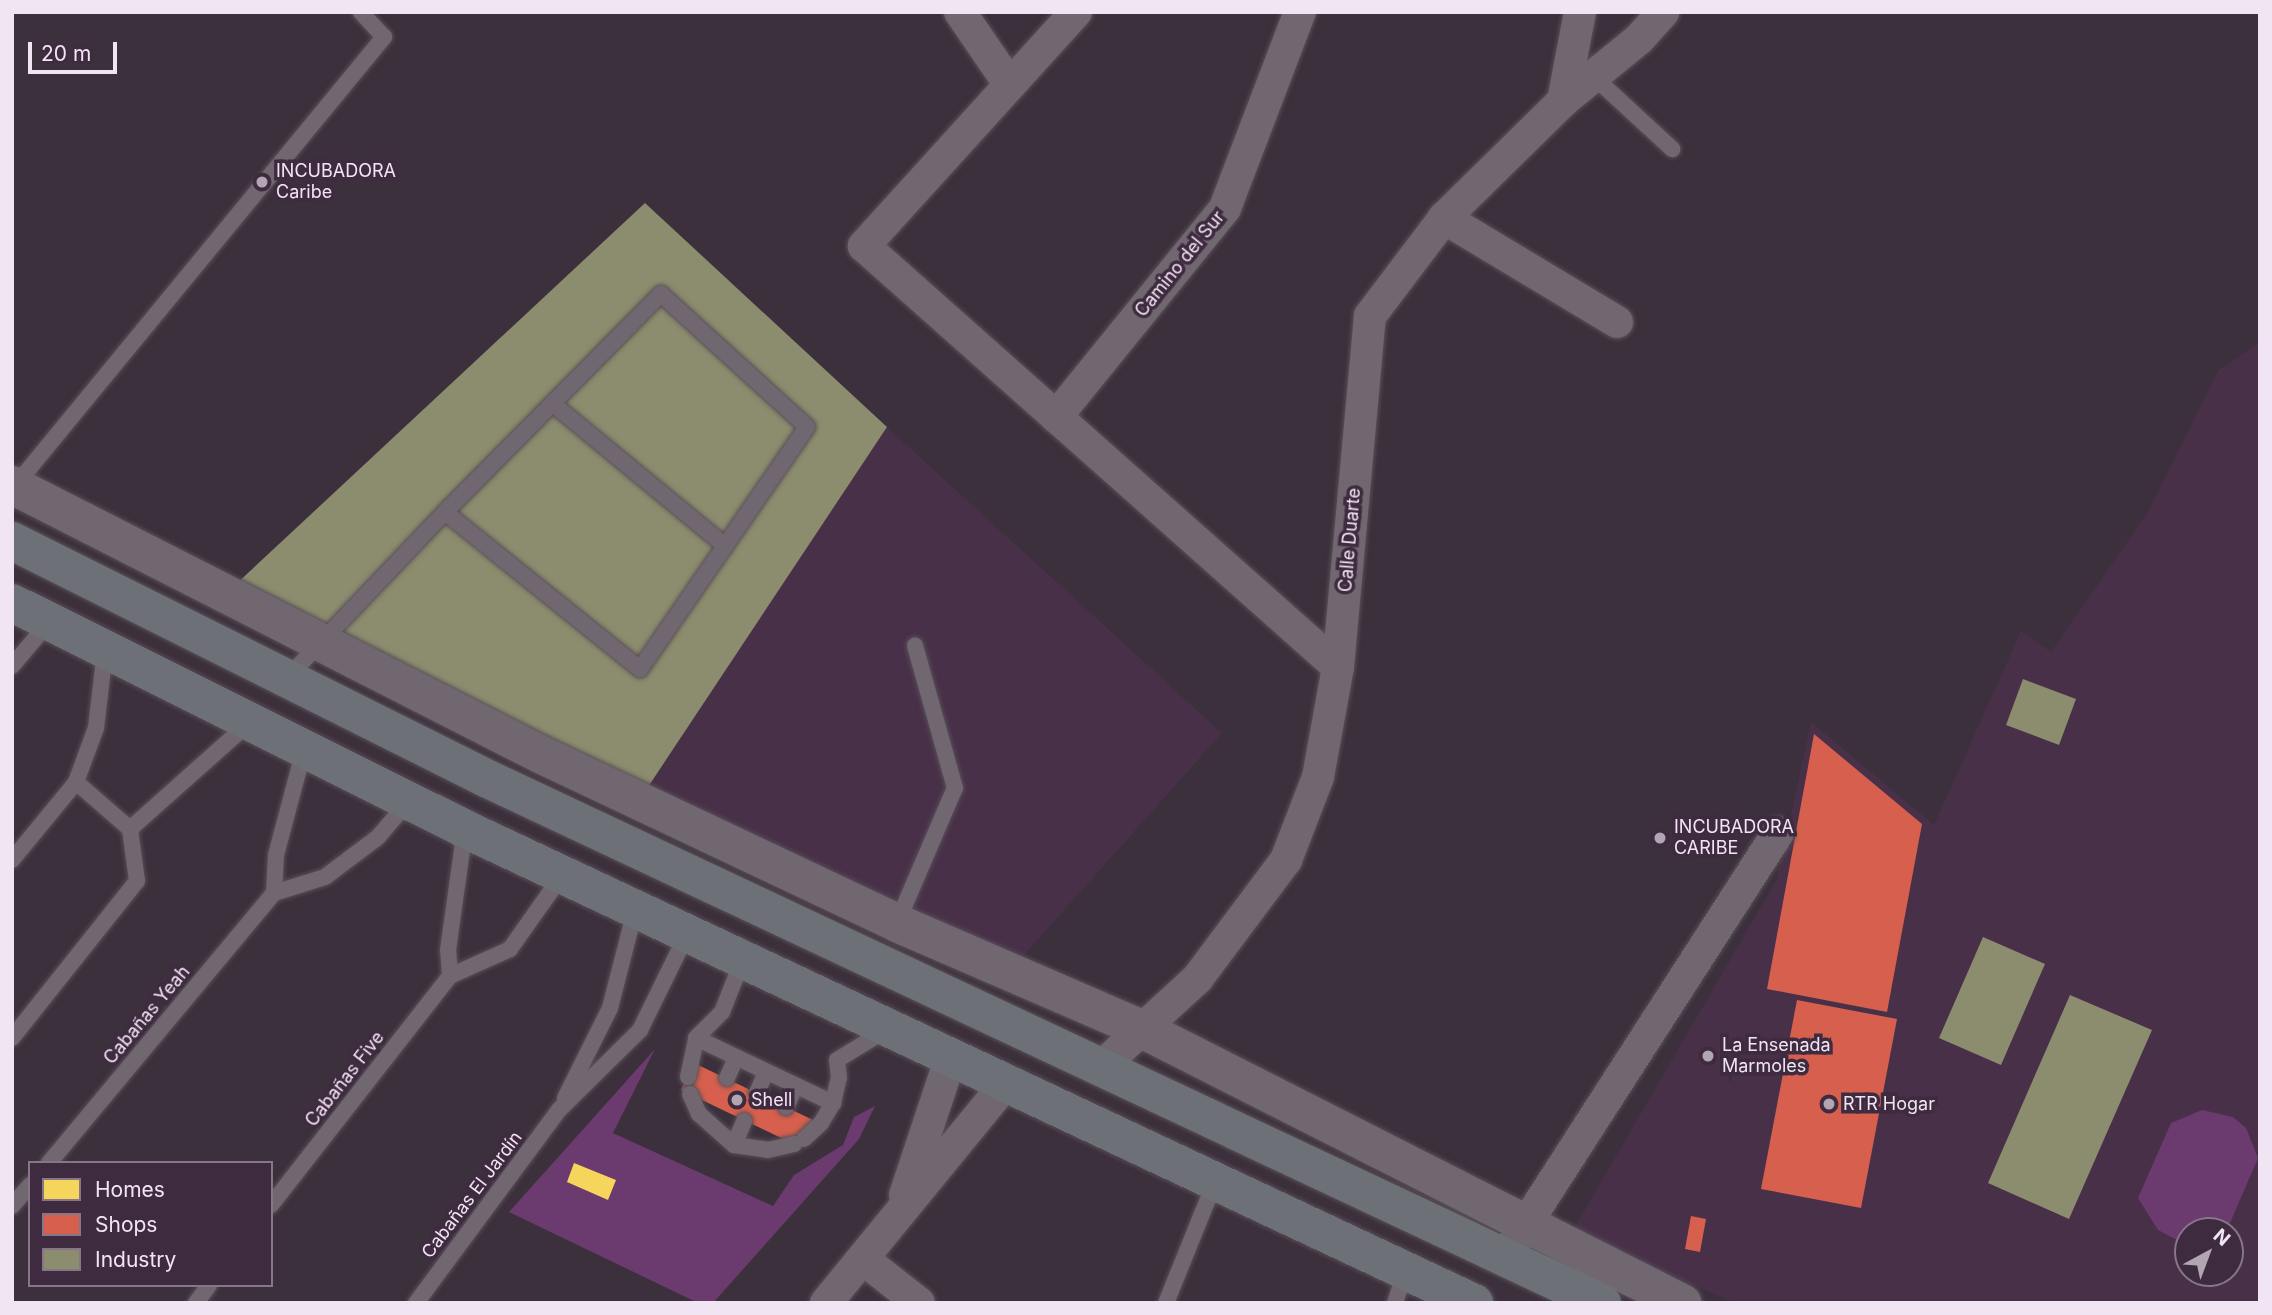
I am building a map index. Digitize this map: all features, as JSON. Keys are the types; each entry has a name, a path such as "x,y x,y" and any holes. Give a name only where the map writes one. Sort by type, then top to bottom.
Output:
{"main road":[{"path":"12,541 488,779 1602,1303"},
{"path":"12,603 466,829 744,957 1215,1181 1401,1286 1474,1303"}],"street":[{"path":"960,12 1010,85"},
{"path":"1076,12 864,246 1338,667"},
{"path":"1563,101 1580,12"},
{"name":"Calle Duarte","path":"1102,1066 1197,979 1286,860 1318,777 1338,667 1370,316 1444,218 1563,101 1664,12"},
{"name":"Camino del Sur","path":"1056,417 1225,208 1295,15"},
{"path":"1444,218 1617,322"},
{"path":"13,487 320,644 897,923 1142,1029 1682,1303"},
{"path":"1505,1256 1778,833"},
{"path":"899,1214 951,1057"},
{"path":"826,1303 1006,1083"},
{"path":"863,1259 919,1303"}],"lane":[{"path":"13,487 384,37 360,12"},
{"path":"1593,76 1671,149"},
{"path":"286,679 445,512 661,294 807,427 640,668 445,512"},
{"path":"553,404 725,546"},
{"path":"12,666 50,622"},
{"path":"897,923 955,788 915,646"},
{"path":"12,860 76,782 96,728 106,651"},
{"path":"130,829 250,722"},
{"path":"304,750 276,855 274,893 325,877 378,837 409,801"},
{"path":"12,1038 137,881 130,829 76,782"},
{"path":"450,976 448,950 466,829"},
{"name":"Cabañas Five","path":"273,1202 450,976 510,949 563,874"},
{"name":"Cabañas Yeah","path":"51,1161 274,893"},
{"name":"Cabañas El Jardín","path":"559,1110 610,1008 636,907"},
{"name":"Cabañas El Jardín","path":"416,1303 559,1110 640,1030 688,931"},
{"path":"688,1077 696,1038 722,1012 744,957"},
{"path":"690,1094 706,1122 734,1144 799,1141 833,1103 839,1078 837,1060 891,1027"},
{"path":"696,1038 833,1103"},
{"path":"727,1078 736,1058"},
{"path":"757,1093 766,1072"},
{"path":"786,1107 796,1086"},
{"path":"706,1122 714,1106"},
{"path":"734,1144 744,1121"},
{"path":"1166,1303 1215,1181"},
{"path":"12,1206 28,1187"},
{"path":"195,1303 207,1287"}],"shaded area":[{"path":"2260,342 2260,1303 1735,1303 1572,1232 1777,879 1811,722 1934,825 2021,631 2051,652 2148,512 2218,371"},
{"path":"887,427 1222,733 1018,962 646,790"},
{"path":"655,1049 613,1133 773,1206 794,1175 843,1145 854,1117 875,1106 859,1139 713,1303 698,1303 509,1212"},
{"path":"2202,1110 2233,1117 2246,1128 2258,1158 2233,1217 2174,1217 2174,1238 2158,1230 2138,1198 2171,1123"}],"building: Homes":[{"path":"574,1163 616,1180 608,1200 567,1182"}],"building: Shops":[{"path":"1814,734 1922,824 1887,1012 1767,989"},
{"name":"RTR Hogar","path":"1797,1000 1897,1019 1861,1208 1761,1189"},
{"name":"Shell","path":"694,1063 813,1120 800,1147 681,1090"},
{"path":"1691,1216 1706,1219 1700,1252 1685,1249"}],"building: Industry":[{"path":"645,203 887,427 646,790 234,586"},
{"path":"2023,679 2076,699 2059,745 2006,725"},
{"path":"1983,937 2045,964 2001,1065 1939,1038"},
{"path":"2070,995 2152,1030 2069,1219 1988,1183"}],"place":[{"name":"INCUBADORA Caribe","path":"262,182"},
{"name":"INCUBADORA CARIBE","path":"1660,838"},
{"name":"La Ensenada Marmoles","path":"1708,1056"},
{"name":"Shell","path":"737,1100"},
{"name":"RTR Hogar","path":"1829,1104"}]}
